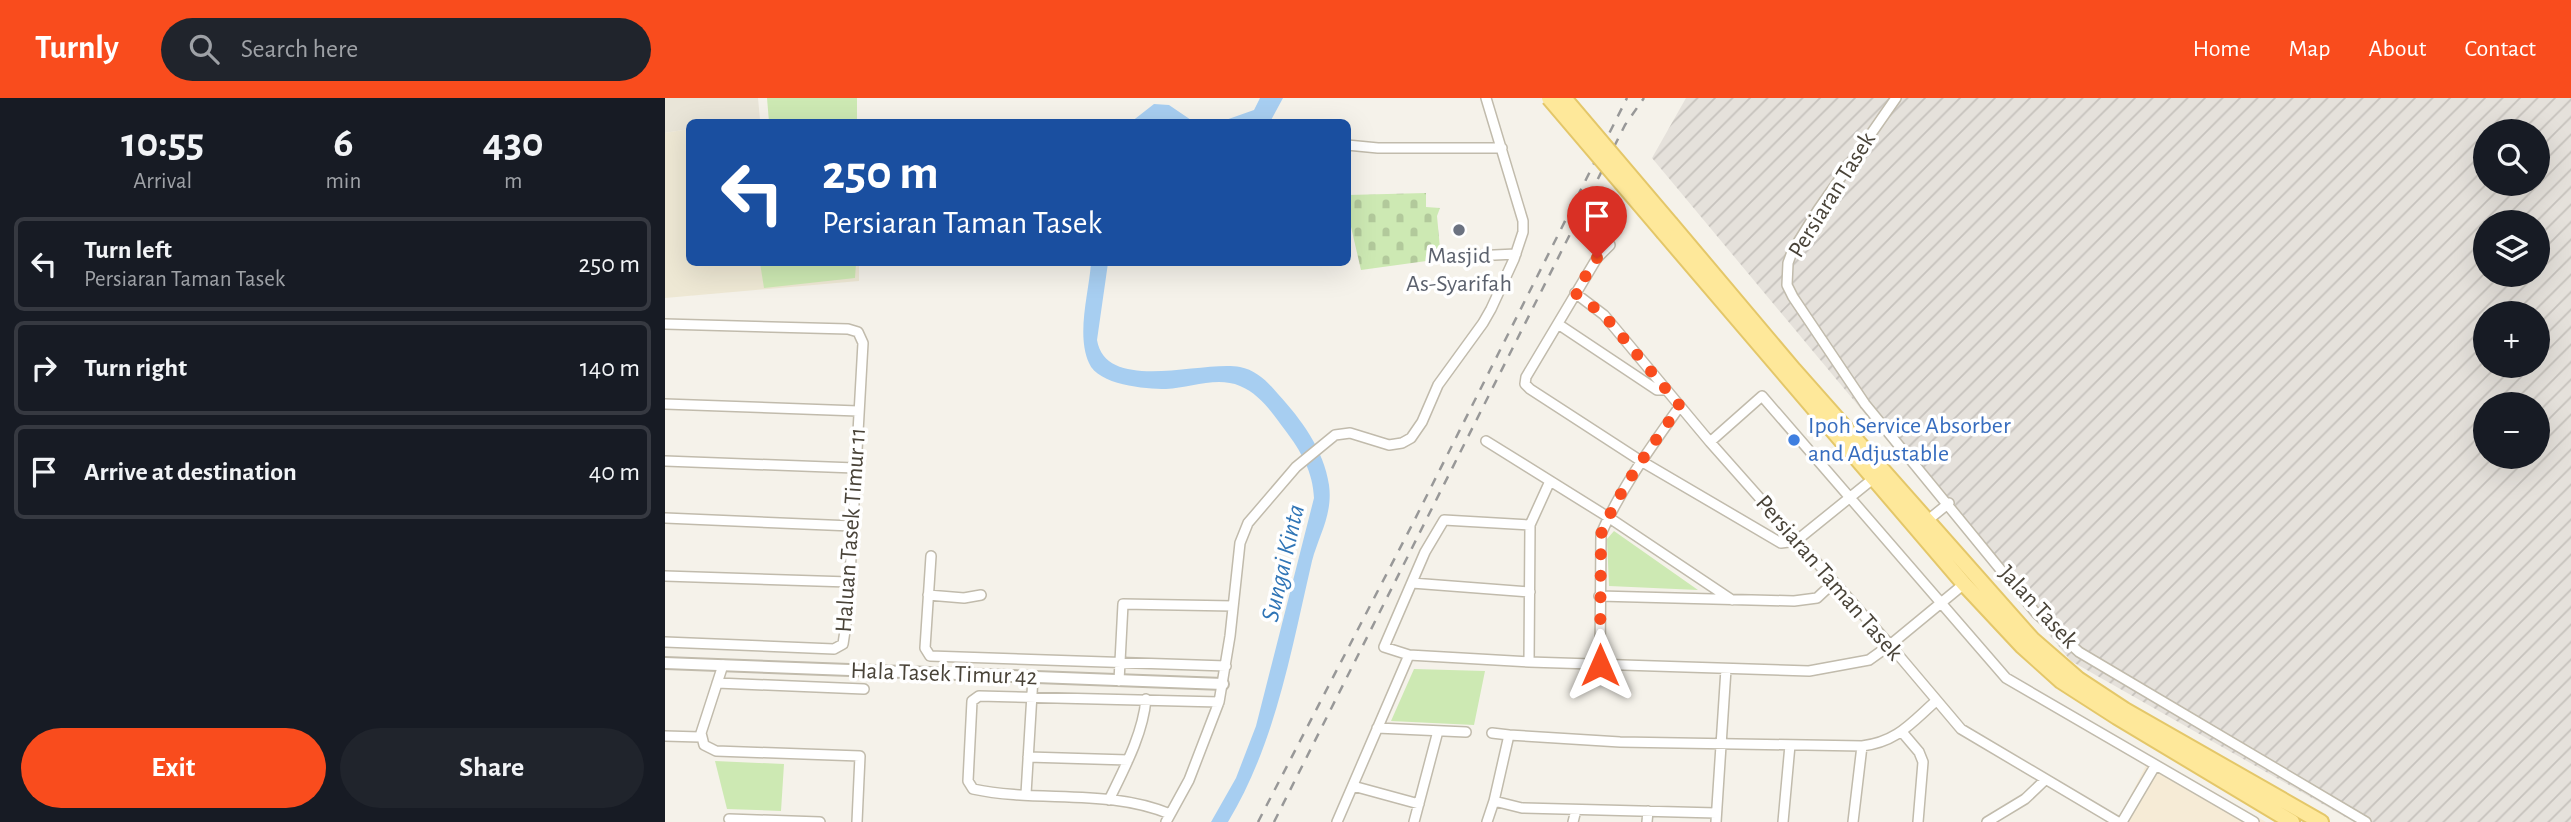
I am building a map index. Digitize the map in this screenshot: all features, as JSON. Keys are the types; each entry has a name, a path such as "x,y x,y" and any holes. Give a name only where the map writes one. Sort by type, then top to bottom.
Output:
{"main road":[{"path":"1549,98 2032,639 2078,679 2125,710 2297,816 2303,816 2312,822"},
{"path":"1564,98 1667,228 1874,478 1964,584 2022,646 2061,681 2117,717 2297,816 2321,822"}],"street":[{"path":"1219,702 979,696 974,698 971,704 968,782 970,787 977,790 1109,800 1147,806 1168,818 1189,780 1219,702 1226,666 1240,543 1248,523 1296,467 1320,445 1342,433 1361,435 1389,445 1411,438 1422,422 1438,386 1483,323 1516,254 1523,232 1523,222 1486,98"},
{"name":"Persiaran Tasek","path":"1793,297 1787,285 1788,263 1792,252 1896,98"},
{"path":"1351,145 1378,148 1502,148"},
{"path":"1610,245 1597,258 1526,377 1525,384 1530,389 1641,461 1776,542 1787,544 1796,541 1874,478"},
{"path":"1453,257 1516,254"},
{"name":"Persiaran Taman Tasek","path":"1575,293 1604,315 1665,390 1833,583 1891,645 1961,729 2120,822"},
{"name":"Jalan Tasek","path":"1793,297 1865,404 2036,613 2079,652 2367,822"},
{"name":"Haluan Tasek Timur 11","path":"665,324 848,329 858,332 863,340 846,638 843,644 838,648 665,642"},
{"path":"1558,324 1657,390 1665,390"},
{"path":"1633,372 1645,365"},
{"path":"1710,442 1762,396 2006,678 2254,822"},
{"path":"665,404 858,411"},
{"path":"1600,665 1600,542 1608,517 1641,461 1680,406"},
{"path":"1486,441 1608,517 1732,600"},
{"path":"665,461 855,468"},
{"path":"1529,662 1530,525 1550,481"},
{"path":"1928,520 1948,503"},
{"path":"665,518 852,526"},
{"path":"1530,525 1444,520 1425,552 1384,647 1409,655 1529,662 1809,671 1865,661 1891,645 1964,584"},
{"path":"931,556 925,648 927,654 932,656 1226,666"},
{"path":"665,576 849,582"},
{"path":"1412,583 1530,592"},
{"path":"1599,596 1810,600 1822,594 1833,583"},
{"path":"928,595 964,598 981,595"},
{"path":"1119,681 1122,608 1125,603 1233,606"},
{"path":"1337,822 1409,655"},
{"name":"Hala Tasek Timur 42","path":"665,663 1223,684"},
{"path":"723,665 700,735 703,745 716,751 860,756 857,822"},
{"path":"1494,801 1522,808 1648,811 1716,817 1726,669"},
{"path":"1026,794 1033,677"},
{"path":"717,683 864,689"},
{"path":"1109,800 1145,714 1146,699"},
{"path":"1492,733 1595,741 1862,746 1887,741 1902,732 1936,701"},
{"path":"1377,728 1466,733"},
{"path":"1414,822 1438,732"},
{"path":"1902,732 1919,752 1923,762 1918,822"},
{"path":"665,736 700,735"},
{"path":"1487,822 1509,735"},
{"path":"1783,822 1790,745"},
{"path":"1853,822 1862,746"},
{"path":"1028,757 1128,760"},
{"path":"2120,822 2155,766"},
{"path":"1987,822 2025,799 2045,780"},
{"path":"1353,786 1419,804"},
{"path":"1573,822 1576,810"},
{"path":"1647,822 1648,811"},
{"path":"729,819 820,822"}],"shaded area":[{"path":"665,98 758,98 760,119 686,119 686,130 665,133"},
{"path":"1686,98 2571,98 2571,822 2354,822 2071,661 1652,158"},
{"path":"686,130 686,266 859,266 859,281 665,298 665,133"},
{"path":"2151,756 2266,822 2117,822"}],"green space":[{"path":"767,98 857,98 857,119 769,119"},
{"path":"1426,193 1426,207 1440,208 1437,216 1441,259 1361,270 1351,227 1351,195"},
{"path":"760,266 856,266 855,278 764,288"},
{"path":"1614,531 1698,590 1609,586 1607,539"},
{"path":"1414,669 1485,671 1474,725 1391,721"},
{"path":"715,761 784,764 781,811 727,809"}],"water":[{"path":"1260,98 1283,98 1272,119 1228,119 1254,110"},
{"path":"1154,104 1169,105 1190,119 1135,119"},
{"name":"Sungai Kinta","path":"1091,266 1108,266 1097,340 1104,356 1118,366 1136,370 1224,366 1251,371 1270,385 1303,425 1317,447 1326,472 1330,496 1327,515 1312,561 1280,695 1245,792 1228,822 1211,822 1236,778 1256,726 1314,498 1311,479 1291,438 1265,405 1254,394 1240,386 1222,382 1166,389 1146,388 1112,381 1102,376 1089,363 1085,352 1084,313"}],"railway":[{"path":"1258,822 1413,523 1627,98"},
{"path":"1274,822 1625,125 1644,98"}],"place":[{"name":"Masjid As-Syarifah","path":"1459,230"},
{"name":"Ipoh Service Absorber and Adjustable","path":"1794,440"}],"route":[{"path":"1597,258 1575,293 1604,315 1680,406 1641,461 1601,534 1600,665"}]}
